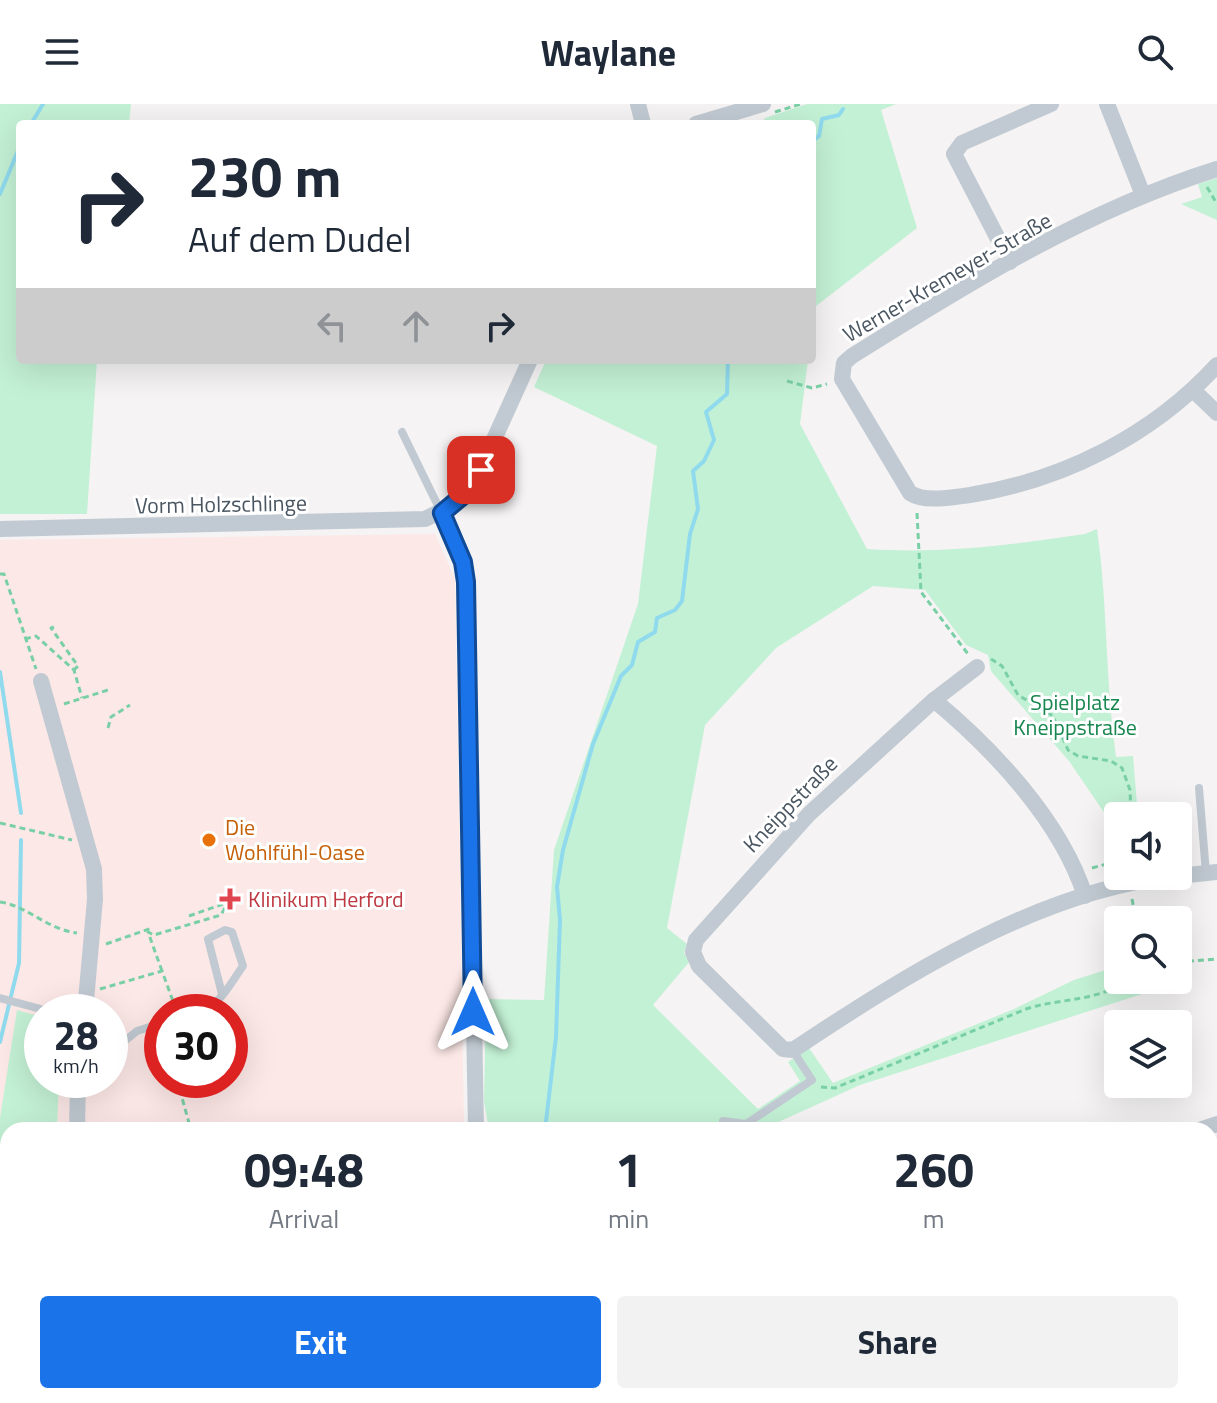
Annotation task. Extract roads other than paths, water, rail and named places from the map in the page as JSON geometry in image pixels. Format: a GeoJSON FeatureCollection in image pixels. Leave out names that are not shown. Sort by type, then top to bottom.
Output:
{"type":"FeatureCollection","features":[{"type":"Feature","properties":{"kind":"street"},"geometry":{"type":"LineString","coordinates":[[709,120],[763,104]]}},
{"type":"Feature","properties":{"kind":"street"},"geometry":{"type":"LineString","coordinates":[[1010,262],[954,154],[962,143],[1051,104]]}},
{"type":"Feature","properties":{"kind":"street"},"geometry":{"type":"LineString","coordinates":[[1107,104],[1143,195]]}},
{"type":"Feature","properties":{"kind":"street","name":"Werner-Kremeyer-Straße"},"geometry":{"type":"LineString","coordinates":[[1193,390],[1126,439],[1067,468],[989,492],[916,497],[910,493],[842,379],[844,363],[852,356],[1010,262],[1143,195],[1217,169]]}},
{"type":"Feature","properties":{"kind":"street"},"geometry":{"type":"LineString","coordinates":[[476,1122],[466,582],[463,562],[442,513],[472,488],[528,364]]}},
{"type":"Feature","properties":{"kind":"street"},"geometry":{"type":"LineString","coordinates":[[1217,365],[1193,390],[1217,413]]}},
{"type":"Feature","properties":{"kind":"street","name":"Vorm Holzschlinge"},"geometry":{"type":"LineString","coordinates":[[0,529],[379,523],[425,519],[442,513]]}},
{"type":"Feature","properties":{"kind":"street","name":"Kneippstraße"},"geometry":{"type":"LineString","coordinates":[[793,1050],[783,1049],[699,966],[693,952],[696,940],[809,814],[934,700],[977,667]]}},
{"type":"Feature","properties":{"kind":"street"},"geometry":{"type":"LineString","coordinates":[[41,681],[88,842],[95,899],[87,994]]}},
{"type":"Feature","properties":{"kind":"street"},"geometry":{"type":"LineString","coordinates":[[934,700],[1015,782],[1077,873],[1085,896]]}},
{"type":"Feature","properties":{"kind":"street"},"geometry":{"type":"LineString","coordinates":[[793,1050],[916,971],[978,941],[1105,890]]}},
{"type":"Feature","properties":{"kind":"street"},"geometry":{"type":"LineString","coordinates":[[77,1122],[78,1098]]}},
{"type":"Feature","properties":{"kind":"lane"},"geometry":{"type":"LineString","coordinates":[[402,432],[442,513]]}},
{"type":"Feature","properties":{"kind":"lane"},"geometry":{"type":"LineString","coordinates":[[1199,788],[1211,872]]}},
{"type":"Feature","properties":{"kind":"lane"},"geometry":{"type":"LineString","coordinates":[[225,930],[232,932],[243,966],[222,994],[208,939],[225,930]]}},
{"type":"Feature","properties":{"kind":"lane"},"geometry":{"type":"LineString","coordinates":[[0,998],[24,1004]]}},
{"type":"Feature","properties":{"kind":"lane"},"geometry":{"type":"LineString","coordinates":[[749,1122],[812,1080],[793,1050]]}},
{"type":"Feature","properties":{"kind":"lane"},"geometry":{"type":"LineString","coordinates":[[723,1121],[731,1122]]}},
{"type":"Feature","properties":{"kind":"waterway"},"geometry":{"type":"LineString","coordinates":[[33,120],[43,104]]}},
{"type":"Feature","properties":{"kind":"waterway"},"geometry":{"type":"LineString","coordinates":[[816,138],[822,119],[839,115],[843,109]]}},
{"type":"Feature","properties":{"kind":"waterway"},"geometry":{"type":"LineString","coordinates":[[0,194],[16,156]]}},
{"type":"Feature","properties":{"kind":"waterway"},"geometry":{"type":"LineString","coordinates":[[546,1122],[556,1037],[560,920],[557,887],[563,850],[593,744],[621,676],[632,665],[638,642],[655,632],[657,618],[675,610],[682,601],[690,534],[698,509],[693,471],[704,461],[714,440],[706,412],[727,394],[728,364]]}},
{"type":"Feature","properties":{"kind":"waterway"},"geometry":{"type":"LineString","coordinates":[[0,672],[21,813]]}},
{"type":"Feature","properties":{"kind":"waterway"},"geometry":{"type":"LineString","coordinates":[[0,1042],[19,963],[21,840]]}},
{"type":"Feature","properties":{"kind":"place","name":"Die Wohlfühl-Oase"},"geometry":{"type":"Point","coordinates":[209,840]}},
{"type":"Feature","properties":{"kind":"place","name":"Klinikum Herford"},"geometry":{"type":"Point","coordinates":[230,899]}},
{"type":"Feature","properties":{"kind":"park label","name":"Spielplatz Kneippstraße"},"geometry":{"type":"Point","coordinates":[1075,714]}}]}
